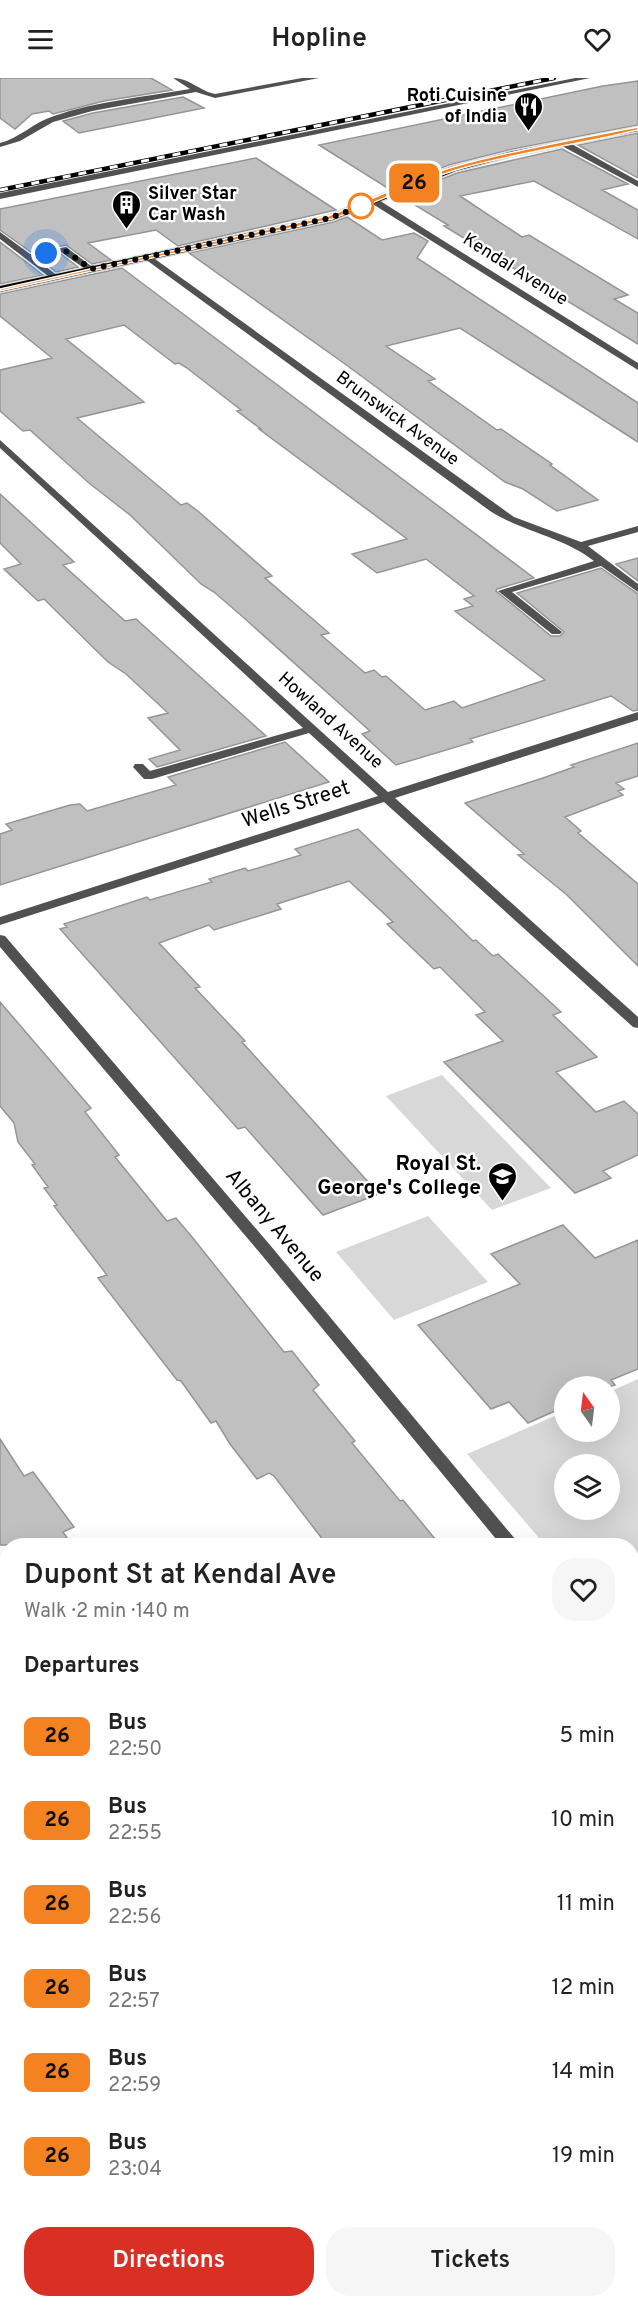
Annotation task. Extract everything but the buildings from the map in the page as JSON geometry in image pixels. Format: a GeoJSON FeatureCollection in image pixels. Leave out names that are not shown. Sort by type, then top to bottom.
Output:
{"type":"FeatureCollection","features":[{"type":"Feature","properties":{"kind":"main road"},"geometry":{"type":"LineString","coordinates":[[0,289],[330,218],[418,181],[471,164],[638,129]]}},
{"type":"Feature","properties":{"kind":"street"},"geometry":{"type":"LineString","coordinates":[[177,78],[196,90],[215,96],[315,78]]}},
{"type":"Feature","properties":{"kind":"street"},"geometry":{"type":"LineString","coordinates":[[0,196],[586,78]]}},
{"type":"Feature","properties":{"kind":"street"},"geometry":{"type":"LineString","coordinates":[[0,145],[23,139],[47,121],[68,114],[196,90]]}},
{"type":"Feature","properties":{"kind":"street"},"geometry":{"type":"LineString","coordinates":[[565,144],[638,184]]}},
{"type":"Feature","properties":{"kind":"street","name":"Kendal Avenue"},"geometry":{"type":"LineString","coordinates":[[374,201],[638,367]]}},
{"type":"Feature","properties":{"kind":"street"},"geometry":{"type":"LineString","coordinates":[[0,235],[55,277]]}},
{"type":"Feature","properties":{"kind":"street"},"geometry":{"type":"LineString","coordinates":[[28,257],[63,249],[91,269]]}},
{"type":"Feature","properties":{"kind":"street","name":"Brunswick Avenue"},"geometry":{"type":"LineString","coordinates":[[148,257],[494,509],[510,519],[580,544],[638,589]]}},
{"type":"Feature","properties":{"kind":"street","name":"Howland Avenue"},"geometry":{"type":"LineString","coordinates":[[0,443],[311,729],[638,1024]]}},
{"type":"Feature","properties":{"kind":"street"},"geometry":{"type":"LineString","coordinates":[[580,544],[638,529]]}},
{"type":"Feature","properties":{"kind":"street"},"geometry":{"type":"LineString","coordinates":[[556,632],[504,591],[602,562]]}},
{"type":"Feature","properties":{"kind":"street","name":"Wells Street"},"geometry":{"type":"LineString","coordinates":[[0,921],[638,716]]}},
{"type":"Feature","properties":{"kind":"street"},"geometry":{"type":"LineString","coordinates":[[140,767],[148,776],[311,729]]}},
{"type":"Feature","properties":{"kind":"street","name":"Albany Avenue"},"geometry":{"type":"LineString","coordinates":[[0,939],[265,1249],[505,1538]]}},
{"type":"Feature","properties":{"kind":"shaded area"},"geometry":{"type":"Polygon","coordinates":[[[442,1075],[551,1188],[492,1210],[386,1096],[442,1075]]]}},
{"type":"Feature","properties":{"kind":"shaded area"},"geometry":{"type":"Polygon","coordinates":[[[428,1216],[488,1282],[394,1320],[336,1252],[428,1216]]]}},
{"type":"Feature","properties":{"kind":"shaded area"},"geometry":{"type":"Polygon","coordinates":[[[638,1379],[638,1538],[539,1538],[467,1454],[554,1416],[554,1442],[620,1442],[620,1387],[638,1379]]]}},
{"type":"Feature","properties":{"kind":"railway"},"geometry":{"type":"LineString","coordinates":[[0,190],[554,78]]}},
{"type":"Feature","properties":{"kind":"bus line","name":"26"},"geometry":{"type":"LineString","coordinates":[[0,289],[330,218],[418,181],[471,164],[638,129]]}},
{"type":"Feature","properties":{"kind":"place","name":"Roti Cuisine of India"},"geometry":{"type":"Point","coordinates":[528,132]}},
{"type":"Feature","properties":{"kind":"place","name":"Silver Star Car Wash"},"geometry":{"type":"Point","coordinates":[127,230]}},
{"type":"Feature","properties":{"kind":"place","name":"Royal St. George's College"},"geometry":{"type":"Point","coordinates":[502,1202]}},
{"type":"Feature","properties":{"kind":"route"},"geometry":{"type":"LineString","coordinates":[[46,253],[63,249],[91,269],[330,218],[361,206]]}}]}
